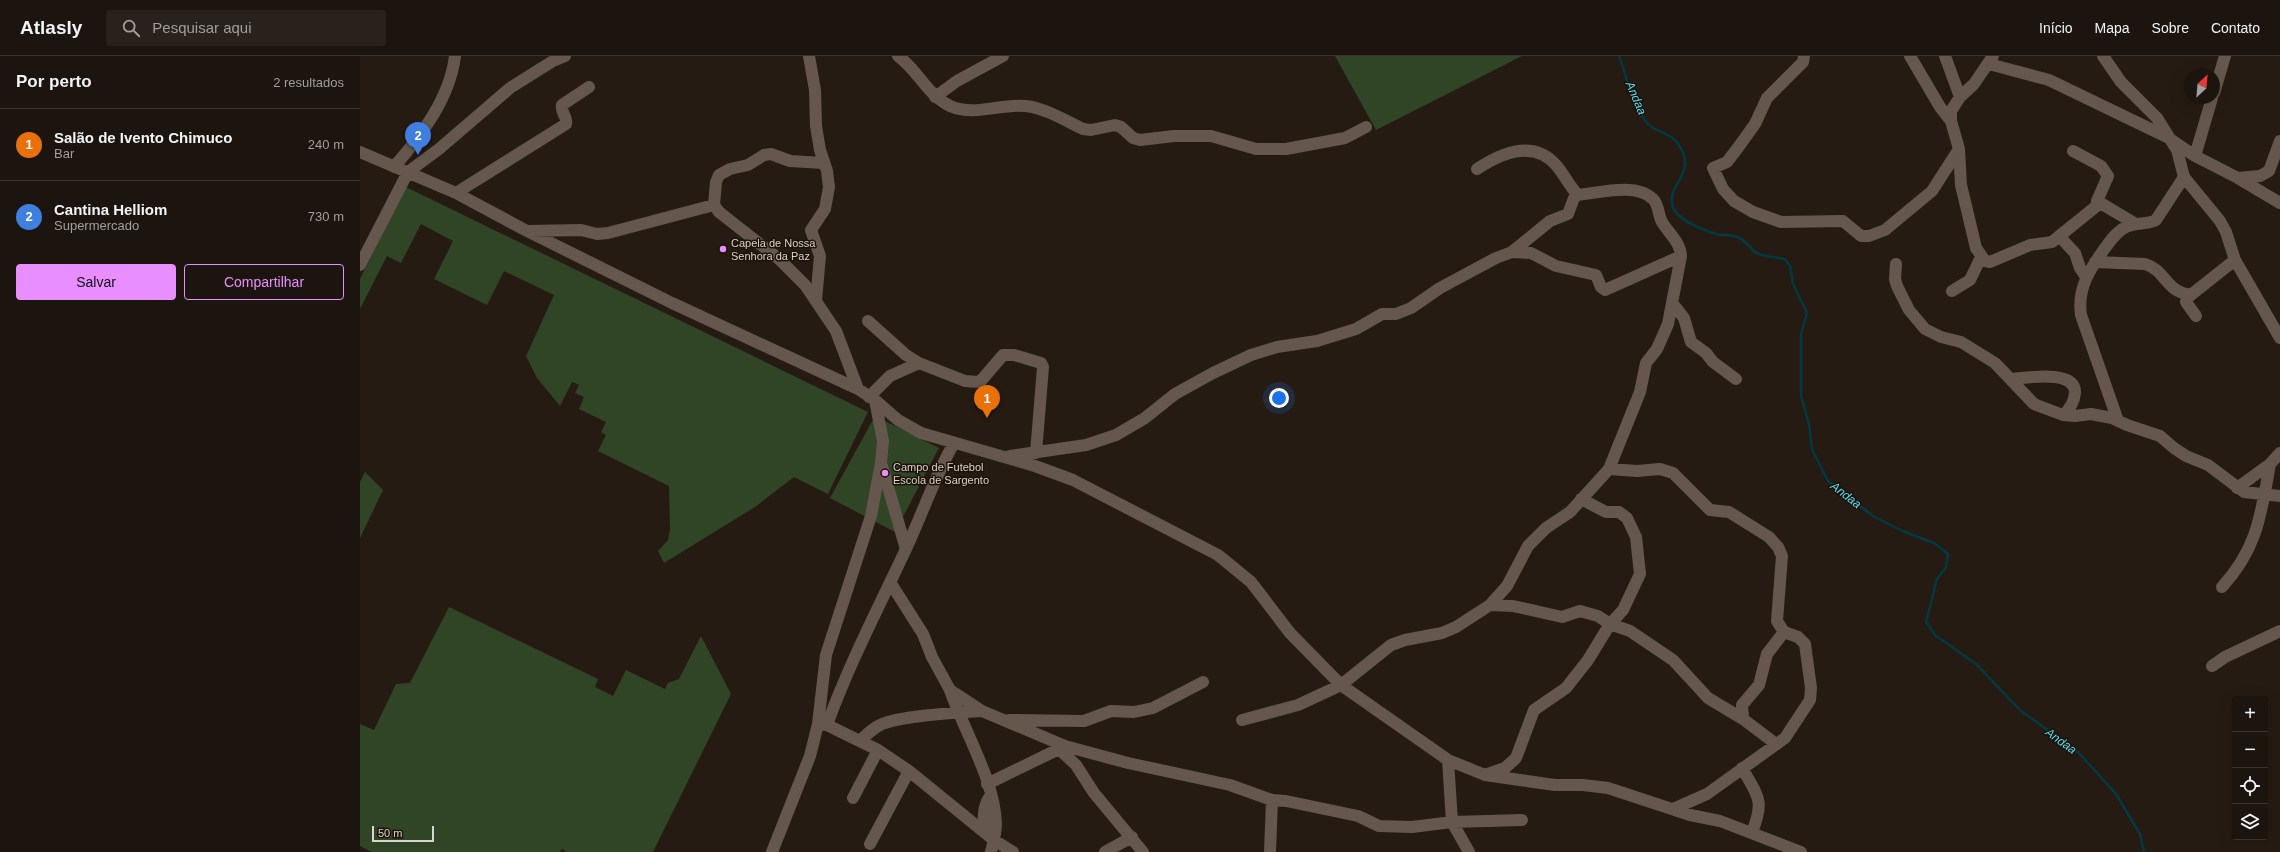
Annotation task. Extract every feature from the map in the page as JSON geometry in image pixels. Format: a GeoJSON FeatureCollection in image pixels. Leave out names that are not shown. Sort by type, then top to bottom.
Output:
{"type":"FeatureCollection","features":[{"type":"Feature","properties":{"kind":"street"},"geometry":{"type":"LineString","coordinates":[[394,167],[428,125],[453,72],[455,56]]}},
{"type":"Feature","properties":{"kind":"street"},"geometry":{"type":"LineString","coordinates":[[360,265],[408,172],[424,162],[510,88],[553,61],[565,56]]}},
{"type":"Feature","properties":{"kind":"street"},"geometry":{"type":"LineString","coordinates":[[809,56],[815,90],[816,126],[829,187],[827,204],[811,230],[820,256],[816,301]]}},
{"type":"Feature","properties":{"kind":"street"},"geometry":{"type":"LineString","coordinates":[[935,97],[957,81],[1003,56]]}},
{"type":"Feature","properties":{"kind":"street"},"geometry":{"type":"LineString","coordinates":[[1910,56],[1940,107],[1951,121]]}},
{"type":"Feature","properties":{"kind":"street"},"geometry":{"type":"LineString","coordinates":[[1945,56],[1960,97]]}},
{"type":"Feature","properties":{"kind":"street"},"geometry":{"type":"LineString","coordinates":[[2103,56],[2121,82],[2144,107],[2157,118],[2167,137],[2177,150],[2184,177],[2220,221],[2226,232],[2235,260],[2280,338]]}},
{"type":"Feature","properties":{"kind":"street"},"geometry":{"type":"LineString","coordinates":[[2220,73],[2225,56]]}},
{"type":"Feature","properties":{"kind":"street"},"geometry":{"type":"LineString","coordinates":[[904,58],[935,97],[951,106],[968,110],[1027,106],[1091,130],[1115,125],[1121,127],[1133,138],[1140,140],[1174,136],[1211,136],[1256,149],[1286,149],[1314,145],[1344,138],[1366,127]]}},
{"type":"Feature","properties":{"kind":"street"},"geometry":{"type":"LineString","coordinates":[[1806,58],[1767,98],[1756,124],[1727,162],[1713,168],[1723,189],[1734,201],[1754,212],[1781,222],[1837,220],[1846,223],[1854,233],[1861,236],[1869,236],[1885,230],[1932,191],[1959,149]]}},
{"type":"Feature","properties":{"kind":"street"},"geometry":{"type":"LineString","coordinates":[[2099,204],[2052,242],[2030,245],[1990,262],[1981,257],[1976,248],[1961,185],[1959,149],[1951,121],[1951,111],[1960,97],[1974,84],[1991,60],[2049,80],[2167,137],[2195,156],[2238,178],[2258,192],[2280,203]]}},
{"type":"Feature","properties":{"kind":"street"},"geometry":{"type":"LineString","coordinates":[[456,193],[566,124],[567,120],[562,109],[562,104],[588,87]]}},
{"type":"Feature","properties":{"kind":"street"},"geometry":{"type":"LineString","coordinates":[[2195,156],[2210,104]]}},
{"type":"Feature","properties":{"kind":"street"},"geometry":{"type":"LineString","coordinates":[[2136,123],[2144,107]]}},
{"type":"Feature","properties":{"kind":"street"},"geometry":{"type":"LineString","coordinates":[[2238,178],[2260,176],[2272,167],[2280,141]]}},
{"type":"Feature","properties":{"kind":"street"},"geometry":{"type":"LineString","coordinates":[[1477,169],[1492,159],[1510,152],[1519,150],[1538,153],[1554,164],[1578,195]]}},
{"type":"Feature","properties":{"kind":"street"},"geometry":{"type":"LineString","coordinates":[[2073,151],[2106,171],[2108,176],[2107,180],[2097,198],[2099,204],[2134,224]]}},
{"type":"Feature","properties":{"kind":"street"},"geometry":{"type":"LineString","coordinates":[[823,163],[790,161],[771,154],[764,155],[748,165],[730,169],[719,175],[716,182],[714,205],[719,212],[779,259],[805,286],[836,331],[858,389]]}},
{"type":"Feature","properties":{"kind":"street"},"geometry":{"type":"LineString","coordinates":[[362,156],[408,172],[456,193],[527,231],[672,303],[858,389],[872,398],[898,420],[920,433],[954,444],[1005,456],[1073,480],[1218,555],[1251,582],[1290,633],[1340,685],[1448,760],[1485,775],[1554,785],[1582,785],[1608,788],[1673,809],[1720,821],[1801,852]]}},
{"type":"Feature","properties":{"kind":"street"},"geometry":{"type":"LineString","coordinates":[[2258,192],[2260,176]]}},
{"type":"Feature","properties":{"kind":"street"},"geometry":{"type":"LineString","coordinates":[[2118,421],[2081,315],[2079,302],[2086,277],[2114,235],[2134,224],[2156,220],[2184,177]]}},
{"type":"Feature","properties":{"kind":"street"},"geometry":{"type":"LineString","coordinates":[[1005,456],[1086,445],[1116,435],[1145,418],[1175,394],[1251,355],[1277,347],[1317,341],[1356,329],[1382,314],[1396,314],[1411,308],[1447,284],[1496,258],[1512,252],[1550,221],[1568,214],[1574,198],[1578,195],[1624,189],[1644,193],[1656,203],[1661,220],[1679,246],[1681,256],[1673,304],[1663,337],[1646,363],[1640,392],[1609,469],[1570,512],[1546,528],[1528,546],[1508,586],[1490,604],[1456,627],[1442,633],[1391,644],[1340,685],[1298,705],[1242,720]]}},
{"type":"Feature","properties":{"kind":"street"},"geometry":{"type":"LineString","coordinates":[[527,231],[581,230],[597,234],[608,233],[714,205]]}},
{"type":"Feature","properties":{"kind":"street"},"geometry":{"type":"LineString","coordinates":[[2059,236],[2075,253],[2077,263],[2086,277]]}},
{"type":"Feature","properties":{"kind":"street"},"geometry":{"type":"LineString","coordinates":[[1512,252],[1531,253],[1556,266],[1596,275],[1601,287],[1605,290],[1681,256]]}},
{"type":"Feature","properties":{"kind":"street"},"geometry":{"type":"LineString","coordinates":[[1952,291],[1970,280],[1981,257]]}},
{"type":"Feature","properties":{"kind":"street"},"geometry":{"type":"LineString","coordinates":[[2196,316],[2186,302],[2190,295],[2235,260]]}},
{"type":"Feature","properties":{"kind":"street"},"geometry":{"type":"LineString","coordinates":[[2095,262],[2144,264],[2152,266],[2172,289],[2181,294],[2190,295]]}},
{"type":"Feature","properties":{"kind":"street"},"geometry":{"type":"LineString","coordinates":[[1896,264],[1895,279],[1897,286],[1909,310],[1925,329],[1932,334],[1956,340],[1973,348],[1995,363],[2034,404],[2063,415],[2104,415],[2160,436],[2186,456],[2208,465],[2237,488],[2251,494],[2280,496]]}},
{"type":"Feature","properties":{"kind":"street"},"geometry":{"type":"LineString","coordinates":[[1673,304],[1684,318],[1691,342],[1706,354],[1713,362],[1736,379]]}},
{"type":"Feature","properties":{"kind":"street"},"geometry":{"type":"LineString","coordinates":[[868,321],[906,356],[919,363],[965,381],[980,382],[986,378],[1002,355],[1014,356],[1042,364],[1036,453]]}},
{"type":"Feature","properties":{"kind":"street"},"geometry":{"type":"LineString","coordinates":[[872,398],[890,376],[919,363]]}},
{"type":"Feature","properties":{"kind":"street"},"geometry":{"type":"LineString","coordinates":[[2011,379],[2056,377],[2070,382],[2074,386],[2075,392],[2073,402],[2063,415]]}},
{"type":"Feature","properties":{"kind":"street"},"geometry":{"type":"LineString","coordinates":[[822,725],[826,655],[871,516],[881,463],[883,441],[872,398]]}},
{"type":"Feature","properties":{"kind":"street"},"geometry":{"type":"LineString","coordinates":[[772,852],[822,725],[906,549],[938,470],[954,444]]}},
{"type":"Feature","properties":{"kind":"street"},"geometry":{"type":"LineString","coordinates":[[2237,488],[2270,464],[2280,453]]}},
{"type":"Feature","properties":{"kind":"street"},"geometry":{"type":"LineString","coordinates":[[881,463],[906,549]]}},
{"type":"Feature","properties":{"kind":"street"},"geometry":{"type":"LineString","coordinates":[[2222,587],[2243,562],[2261,518],[2270,464]]}},
{"type":"Feature","properties":{"kind":"street"},"geometry":{"type":"LineString","coordinates":[[1609,469],[1637,471],[1660,469],[1673,473],[1710,510],[1728,512],[1769,537],[1782,556],[1777,621],[1784,632],[1798,637],[1805,644],[1811,688],[1810,700],[1805,710],[1785,738],[1706,794],[1673,809]]}},
{"type":"Feature","properties":{"kind":"street"},"geometry":{"type":"LineString","coordinates":[[1485,775],[1505,768],[1516,758],[1534,710],[1566,688],[1588,660],[1610,624],[1623,610],[1640,574],[1636,537],[1625,515],[1619,512],[1606,512],[1581,499]]}},
{"type":"Feature","properties":{"kind":"street"},"geometry":{"type":"LineString","coordinates":[[890,582],[922,634],[932,657],[950,690],[987,784],[996,826],[990,842]]}},
{"type":"Feature","properties":{"kind":"street"},"geometry":{"type":"LineString","coordinates":[[1490,604],[1514,606],[1562,617],[1580,611],[1598,616],[1610,624],[1630,631],[1672,660],[1708,698],[1743,719],[1776,744]]}},
{"type":"Feature","properties":{"kind":"street"},"geometry":{"type":"LineString","coordinates":[[2212,666],[2225,657],[2280,631]]}},
{"type":"Feature","properties":{"kind":"street"},"geometry":{"type":"LineString","coordinates":[[1743,719],[1742,705],[1759,685],[1767,654],[1784,632]]}},
{"type":"Feature","properties":{"kind":"street"},"geometry":{"type":"LineString","coordinates":[[998,719],[1084,721],[1111,711],[1134,712],[1153,708],[1203,682]]}},
{"type":"Feature","properties":{"kind":"street"},"geometry":{"type":"LineString","coordinates":[[950,690],[982,711],[1062,747],[1230,785],[1272,800],[1286,801],[1358,816],[1379,826],[1412,827],[1452,822],[1522,820]]}},
{"type":"Feature","properties":{"kind":"street"},"geometry":{"type":"LineString","coordinates":[[860,741],[871,730],[882,724],[899,720],[982,711]]}},
{"type":"Feature","properties":{"kind":"street"},"geometry":{"type":"LineString","coordinates":[[822,725],[878,750],[909,771],[990,842],[1013,852]]}},
{"type":"Feature","properties":{"kind":"street"},"geometry":{"type":"LineString","coordinates":[[987,784],[1062,747]]}},
{"type":"Feature","properties":{"kind":"street"},"geometry":{"type":"LineString","coordinates":[[1062,747],[1076,765],[1094,793],[1143,852]]}},
{"type":"Feature","properties":{"kind":"street"},"geometry":{"type":"LineString","coordinates":[[853,798],[878,750]]}},
{"type":"Feature","properties":{"kind":"street"},"geometry":{"type":"LineString","coordinates":[[1448,760],[1452,822],[1469,852]]}},
{"type":"Feature","properties":{"kind":"street"},"geometry":{"type":"LineString","coordinates":[[1742,768],[1760,801],[1759,816],[1752,832]]}},
{"type":"Feature","properties":{"kind":"street"},"geometry":{"type":"LineString","coordinates":[[870,844],[909,771]]}},
{"type":"Feature","properties":{"kind":"street"},"geometry":{"type":"LineString","coordinates":[[1270,852],[1272,800]]}},
{"type":"Feature","properties":{"kind":"street"},"geometry":{"type":"LineString","coordinates":[[1105,852],[1132,838]]}},
{"type":"Feature","properties":{"kind":"green space"},"geometry":{"type":"Polygon","coordinates":[[[1335,56],[1522,56],[1376,130],[1335,56]]]}},
{"type":"Feature","properties":{"kind":"green space"},"geometry":{"type":"Polygon","coordinates":[[[406,187],[868,412],[828,494],[794,477],[755,507],[664,563],[658,551],[668,540],[670,529],[669,486],[598,451],[606,435],[601,432],[606,422],[579,409],[584,397],[575,393],[579,385],[572,382],[560,406],[537,378],[526,356],[554,295],[504,271],[487,305],[434,279],[453,241],[421,224],[401,263],[387,256],[360,309],[360,279],[406,187]]]}},
{"type":"Feature","properties":{"kind":"green space","name":"Campo de Futebol Escola de Sargento"},"geometry":{"type":"Polygon","coordinates":[[[875,416],[939,448],[895,532],[830,498],[875,416]]]}},
{"type":"Feature","properties":{"kind":"green space"},"geometry":{"type":"Polygon","coordinates":[[[365,472],[383,490],[360,538],[360,482],[365,472]]]}},
{"type":"Feature","properties":{"kind":"green space"},"geometry":{"type":"Polygon","coordinates":[[[449,607],[598,679],[595,687],[613,696],[626,670],[665,689],[668,683],[679,679],[701,636],[731,694],[653,852],[567,852],[562,849],[560,852],[372,852],[360,846],[360,724],[374,730],[396,684],[410,683],[449,607]]]}},
{"type":"Feature","properties":{"kind":"waterway","name":"Andaa"},"geometry":{"type":"LineString","coordinates":[[1619,56],[1634,100],[1642,117],[1655,129],[1668,135],[1676,141],[1684,155],[1684,170],[1672,196],[1672,204],[1678,214],[1683,219],[1704,230],[1718,235],[1737,237],[1743,240],[1758,254],[1785,259],[1790,266],[1793,284],[1807,313],[1801,334],[1801,396],[1809,424],[1812,449],[1828,481],[1873,516],[1902,531],[1934,543],[1948,554],[1946,567],[1937,579],[1926,622],[1935,635],[1976,664],[2020,710],[2079,753],[2116,794],[2140,834],[2144,852]]}},
{"type":"Feature","properties":{"kind":"place","name":"Cantina Helliom"},"geometry":{"type":"Point","coordinates":[418,155]}},
{"type":"Feature","properties":{"kind":"place","name":"Capela de Nossa Senhora da Paz"},"geometry":{"type":"Point","coordinates":[723,249]}},
{"type":"Feature","properties":{"kind":"place","name":"Salão de Ivento Chimuco"},"geometry":{"type":"Point","coordinates":[987,418]}},
{"type":"Feature","properties":{"kind":"place","name":"Campo de Futebol Escola de Sargento"},"geometry":{"type":"Point","coordinates":[885,473]}}]}
